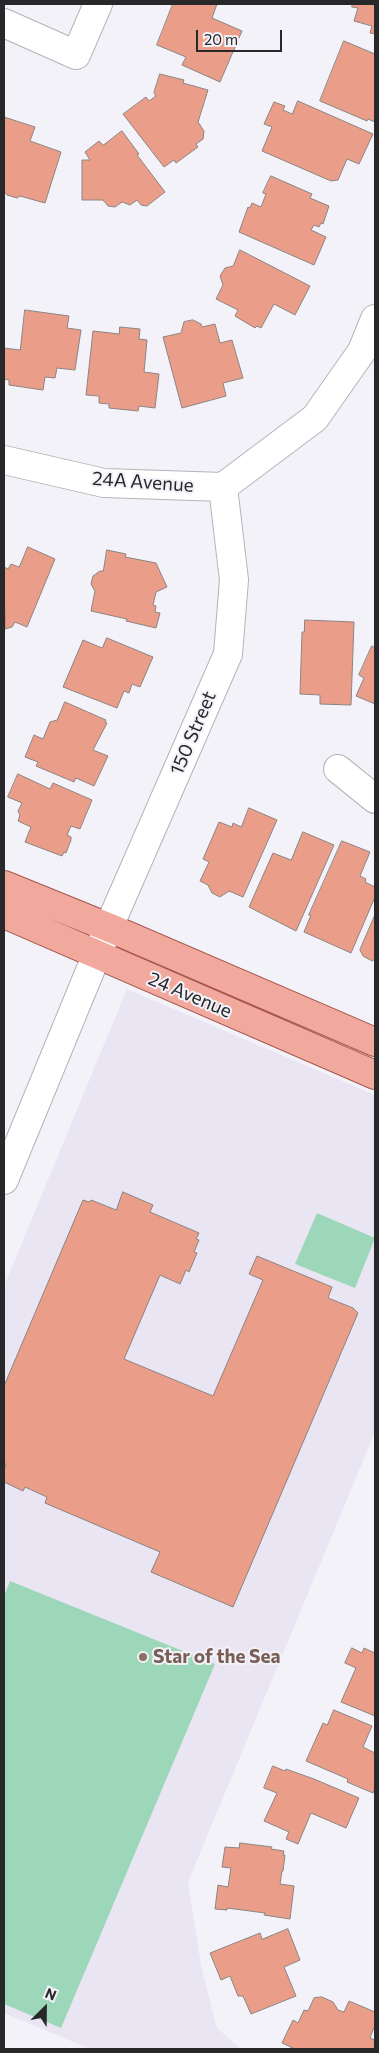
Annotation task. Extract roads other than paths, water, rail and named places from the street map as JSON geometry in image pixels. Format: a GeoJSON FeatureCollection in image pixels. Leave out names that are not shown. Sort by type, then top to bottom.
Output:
{"type":"FeatureCollection","features":[{"type":"Feature","properties":{"kind":"main road","name":"24 Avenue"},"geometry":{"type":"LineString","coordinates":[[4,885],[110,928],[375,1042]]}},
{"type":"Feature","properties":{"kind":"main road","name":"24 Avenue"},"geometry":{"type":"LineString","coordinates":[[4,914],[375,1075]]}},
{"type":"Feature","properties":{"kind":"street"},"geometry":{"type":"LineString","coordinates":[[4,23],[76,55],[98,4]]}},
{"type":"Feature","properties":{"kind":"street"},"geometry":{"type":"LineString","coordinates":[[223,487],[315,418],[362,351],[375,319]]}},
{"type":"Feature","properties":{"kind":"street","name":"24A Avenue"},"geometry":{"type":"LineString","coordinates":[[4,460],[104,483],[223,487]]}},
{"type":"Feature","properties":{"kind":"street","name":"150 Street"},"geometry":{"type":"LineString","coordinates":[[4,1180],[97,954],[110,928],[228,654],[234,580],[223,487]]}},
{"type":"Feature","properties":{"kind":"street"},"geometry":{"type":"LineString","coordinates":[[338,769],[375,799]]}},
{"type":"Feature","properties":{"kind":"place","name":"Star of the Sea"},"geometry":{"type":"Point","coordinates":[143,1657]}}]}
